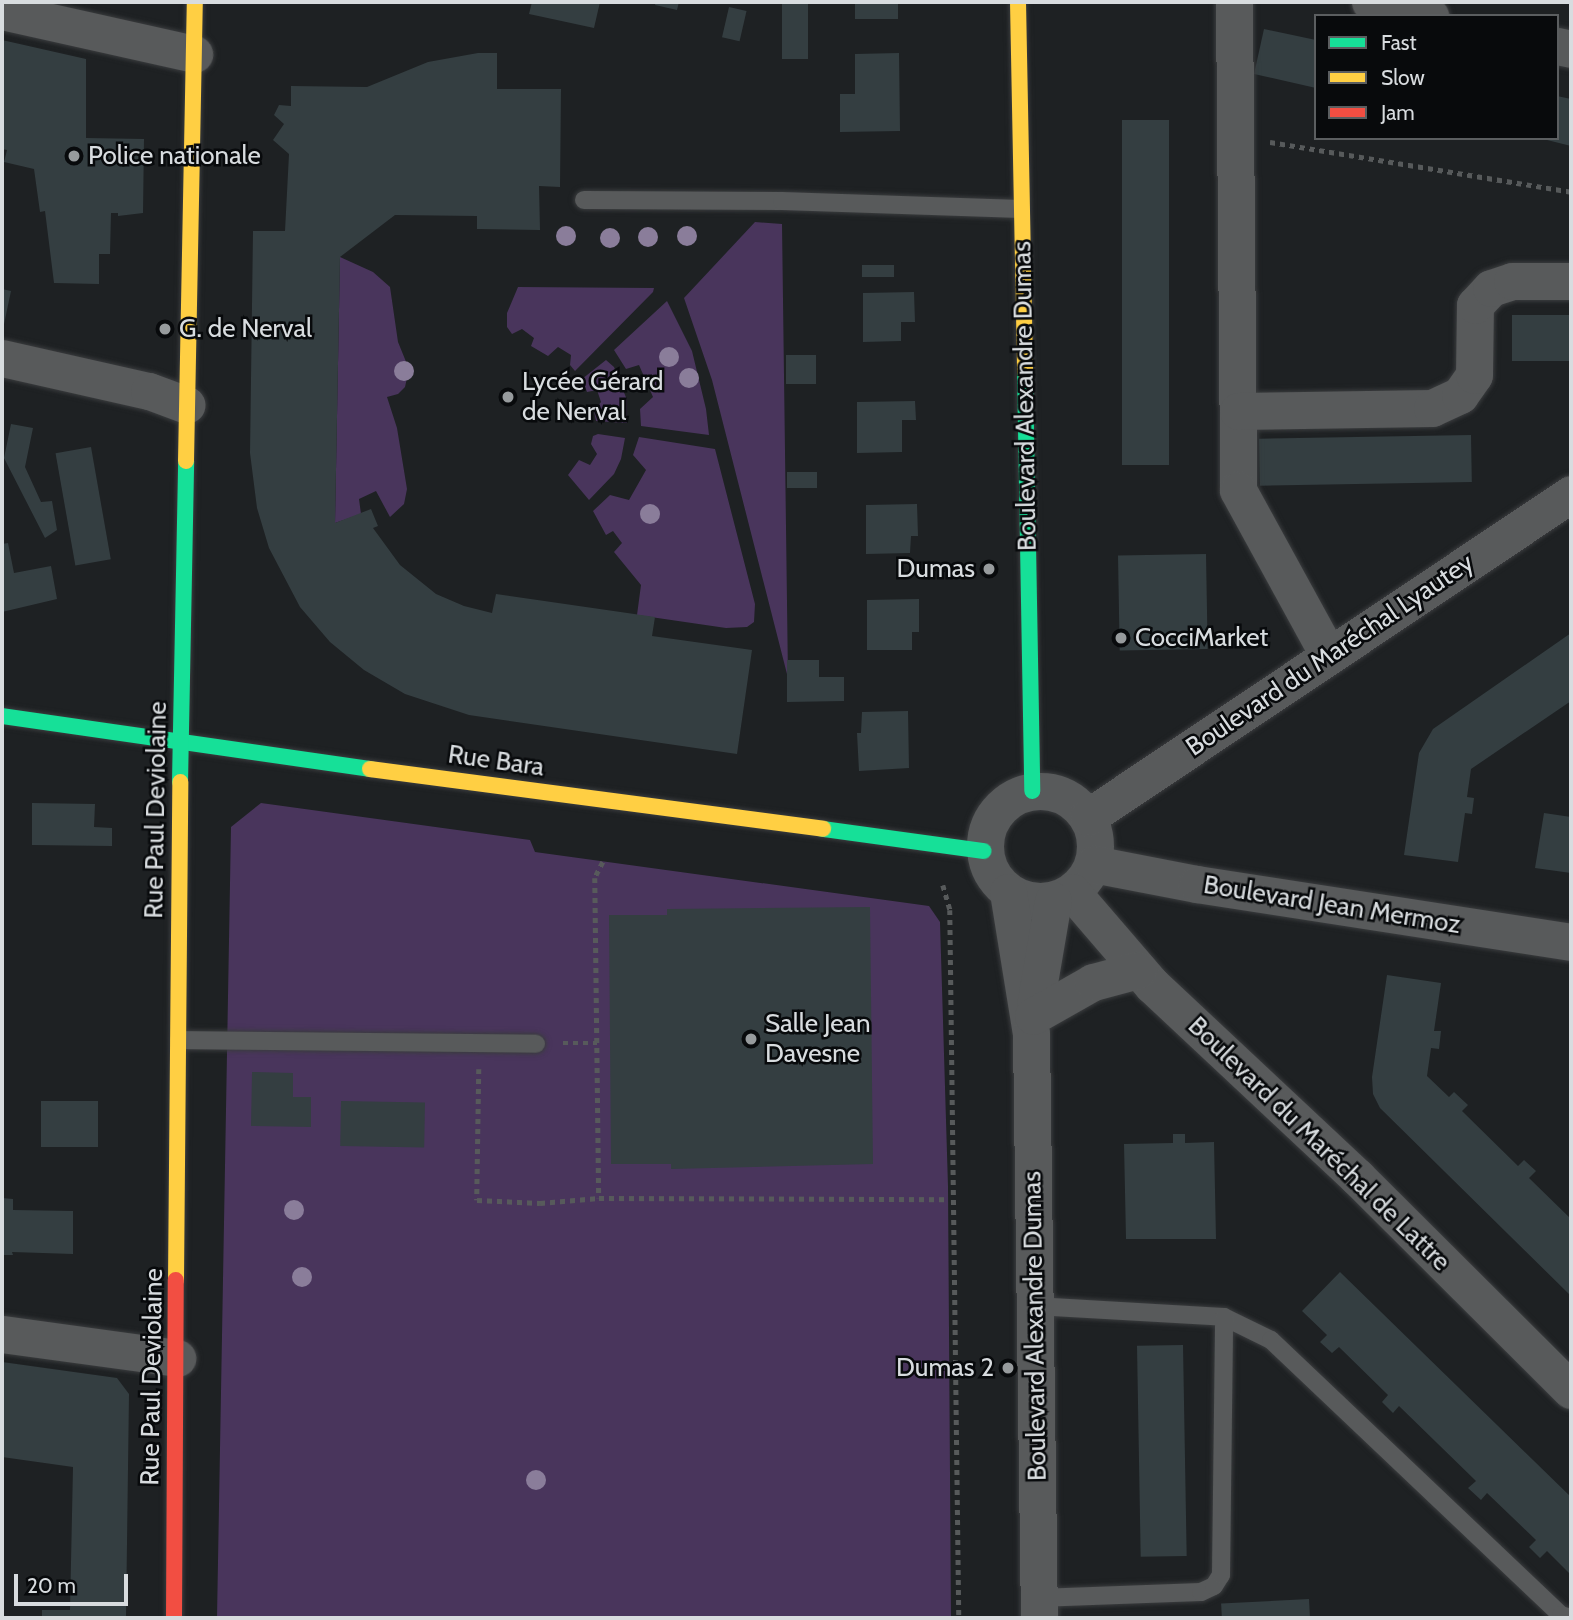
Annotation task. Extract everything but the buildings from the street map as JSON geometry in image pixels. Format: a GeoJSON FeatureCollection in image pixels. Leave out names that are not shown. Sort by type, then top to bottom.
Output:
{"type":"FeatureCollection","features":[{"type":"Feature","properties":{"kind":"street","name":"Rue Paul Deviolaine"},"geometry":{"type":"LineString","coordinates":[[174,1618],[180,743],[195,2]]}},
{"type":"Feature","properties":{"kind":"street","name":"Boulevard Alexandre Dumas"},"geometry":{"type":"LineString","coordinates":[[1018,2],[1032,791]]}},
{"type":"Feature","properties":{"kind":"street"},"geometry":{"type":"LineString","coordinates":[[1234,2],[1238,490],[1329,656]]}},
{"type":"Feature","properties":{"kind":"street"},"geometry":{"type":"LineString","coordinates":[[1370,2],[1421,14]]}},
{"type":"Feature","properties":{"kind":"street"},"geometry":{"type":"LineString","coordinates":[[2,11],[194,54]]}},
{"type":"Feature","properties":{"kind":"street"},"geometry":{"type":"LineString","coordinates":[[1238,411],[1432,408],[1460,395],[1474,375],[1475,305],[1491,288],[1512,281],[1571,281]]}},
{"type":"Feature","properties":{"kind":"street"},"geometry":{"type":"LineString","coordinates":[[2,358],[149,391],[187,405]]}},
{"type":"Feature","properties":{"kind":"street","name":"Boulevard du Maréchal Lyautey"},"geometry":{"type":"LineString","coordinates":[[1088,817],[1571,494]]}},
{"type":"Feature","properties":{"kind":"street","name":"Rue Bara"},"geometry":{"type":"LineString","coordinates":[[2,716],[180,743],[984,851]]}},
{"type":"Feature","properties":{"kind":"street"},"geometry":{"type":"LineString","coordinates":[[1032,791],[1054,792],[1073,801],[1088,817],[1096,840],[1073,886],[1022,900],[996,881],[984,851],[986,830],[996,811],[1012,798],[1032,791]]}},
{"type":"Feature","properties":{"kind":"street","name":"Boulevard Jean Mermoz"},"geometry":{"type":"LineString","coordinates":[[1073,886],[1197,884],[1571,942]]}},
{"type":"Feature","properties":{"kind":"street","name":"Boulevard Alexandre Dumas"},"geometry":{"type":"LineString","coordinates":[[1032,1025],[1073,886]]}},
{"type":"Feature","properties":{"kind":"street","name":"Boulevard du Maréchal de Lattre"},"geometry":{"type":"LineString","coordinates":[[1073,886],[1138,970],[1357,1177],[1571,1391]]}},
{"type":"Feature","properties":{"kind":"street","name":"Boulevard Alexandre Dumas"},"geometry":{"type":"LineString","coordinates":[[1008,892],[1032,1025],[1039,1608]]}},
{"type":"Feature","properties":{"kind":"street"},"geometry":{"type":"LineString","coordinates":[[1032,1025],[1093,982],[1138,970]]}},
{"type":"Feature","properties":{"kind":"street"},"geometry":{"type":"LineString","coordinates":[[2,1334],[177,1358]]}},
{"type":"Feature","properties":{"kind":"lane"},"geometry":{"type":"LineString","coordinates":[[584,200],[782,201],[1021,209]]}},
{"type":"Feature","properties":{"kind":"lane"},"geometry":{"type":"LineString","coordinates":[[179,1040],[545,1044]]}},
{"type":"Feature","properties":{"kind":"lane"},"geometry":{"type":"LineString","coordinates":[[1035,1306],[1224,1317],[1271,1340],[1560,1615],[1571,1618]]}},
{"type":"Feature","properties":{"kind":"lane"},"geometry":{"type":"LineString","coordinates":[[1039,1608],[1201,1591],[1214,1586],[1221,1575],[1224,1317]]}},
{"type":"Feature","properties":{"kind":"path"},"geometry":{"type":"LineString","coordinates":[[1235,136],[1571,192]]}},
{"type":"Feature","properties":{"kind":"path"},"geometry":{"type":"LineString","coordinates":[[940,846],[940,872],[950,910],[960,1618]]}},
{"type":"Feature","properties":{"kind":"path"},"geometry":{"type":"LineString","coordinates":[[599,1198],[595,878],[603,862]]}},
{"type":"Feature","properties":{"kind":"path"},"geometry":{"type":"LineString","coordinates":[[545,1044],[597,1043]]}},
{"type":"Feature","properties":{"kind":"path"},"geometry":{"type":"LineString","coordinates":[[480,1044],[477,1200],[540,1203],[599,1198],[948,1199]]}},
{"type":"Feature","properties":{"kind":"shaded area"},"geometry":{"type":"Polygon","coordinates":[[[755,222],[782,224],[788,678],[712,380],[684,298],[755,222]]]}},
{"type":"Feature","properties":{"kind":"shaded area"},"geometry":{"type":"Polygon","coordinates":[[[340,257],[373,272],[390,287],[398,342],[409,369],[405,387],[398,394],[387,397],[397,428],[407,489],[404,504],[390,517],[376,491],[359,499],[361,514],[335,523],[340,257]]]}},
{"type":"Feature","properties":{"kind":"shaded area"},"geometry":{"type":"Polygon","coordinates":[[[518,287],[654,288],[575,371],[570,365],[571,355],[558,347],[548,356],[531,346],[534,338],[522,329],[512,334],[507,327],[507,313],[518,287]]]}},
{"type":"Feature","properties":{"kind":"shaded area"},"geometry":{"type":"Polygon","coordinates":[[[667,301],[692,351],[706,409],[709,435],[641,426],[640,409],[653,397],[639,365],[626,369],[614,350],[667,301]]]}},
{"type":"Feature","properties":{"kind":"shaded area"},"geometry":{"type":"Polygon","coordinates":[[[606,360],[614,367],[627,400],[627,423],[596,421],[594,411],[601,402],[597,390],[587,392],[582,379],[606,360]]]}},
{"type":"Feature","properties":{"kind":"shaded area"},"geometry":{"type":"Polygon","coordinates":[[[598,434],[625,438],[621,459],[614,474],[589,500],[568,475],[579,460],[590,465],[597,454],[591,444],[593,436],[598,434]]]}},
{"type":"Feature","properties":{"kind":"shaded area"},"geometry":{"type":"Polygon","coordinates":[[[639,437],[715,449],[755,604],[754,622],[747,627],[726,628],[637,615],[641,585],[614,552],[622,543],[613,531],[606,535],[593,511],[610,495],[629,500],[646,470],[633,455],[639,437]]]}},
{"type":"Feature","properties":{"kind":"shaded area"},"geometry":{"type":"Polygon","coordinates":[[[261,803],[530,840],[535,852],[929,906],[940,922],[948,1186],[951,1618],[217,1618],[231,827],[261,803]]]}},
{"type":"Feature","properties":{"kind":"traffic: fast"},"geometry":{"type":"LineString","coordinates":[[1025,372],[1032,791]]}},
{"type":"Feature","properties":{"kind":"traffic: fast"},"geometry":{"type":"LineString","coordinates":[[180,782],[186,461]]}},
{"type":"Feature","properties":{"kind":"traffic: fast"},"geometry":{"type":"LineString","coordinates":[[2,716],[370,769]]}},
{"type":"Feature","properties":{"kind":"traffic: fast"},"geometry":{"type":"LineString","coordinates":[[823,829],[984,851]]}},
{"type":"Feature","properties":{"kind":"traffic: slow"},"geometry":{"type":"LineString","coordinates":[[186,461],[195,2]]}},
{"type":"Feature","properties":{"kind":"traffic: slow"},"geometry":{"type":"LineString","coordinates":[[1018,2],[1025,372]]}},
{"type":"Feature","properties":{"kind":"traffic: slow"},"geometry":{"type":"LineString","coordinates":[[370,769],[823,829]]}},
{"type":"Feature","properties":{"kind":"traffic: slow"},"geometry":{"type":"LineString","coordinates":[[176,1280],[180,782]]}},
{"type":"Feature","properties":{"kind":"traffic: jam"},"geometry":{"type":"LineString","coordinates":[[174,1618],[176,1280]]}},
{"type":"Feature","properties":{"kind":"place","name":"Police nationale"},"geometry":{"type":"Point","coordinates":[74,156]}},
{"type":"Feature","properties":{"kind":"place","name":"G. de Nerval"},"geometry":{"type":"Point","coordinates":[165,329]}},
{"type":"Feature","properties":{"kind":"place","name":"Lycée Gérard de Nerval"},"geometry":{"type":"Point","coordinates":[508,397]}},
{"type":"Feature","properties":{"kind":"place","name":"Dumas"},"geometry":{"type":"Point","coordinates":[989,569]}},
{"type":"Feature","properties":{"kind":"place","name":"CocciMarket"},"geometry":{"type":"Point","coordinates":[1121,638]}},
{"type":"Feature","properties":{"kind":"place","name":"Salle Jean Davesne"},"geometry":{"type":"Point","coordinates":[751,1039]}},
{"type":"Feature","properties":{"kind":"place","name":"Dumas 2"},"geometry":{"type":"Point","coordinates":[1008,1368]}}]}
